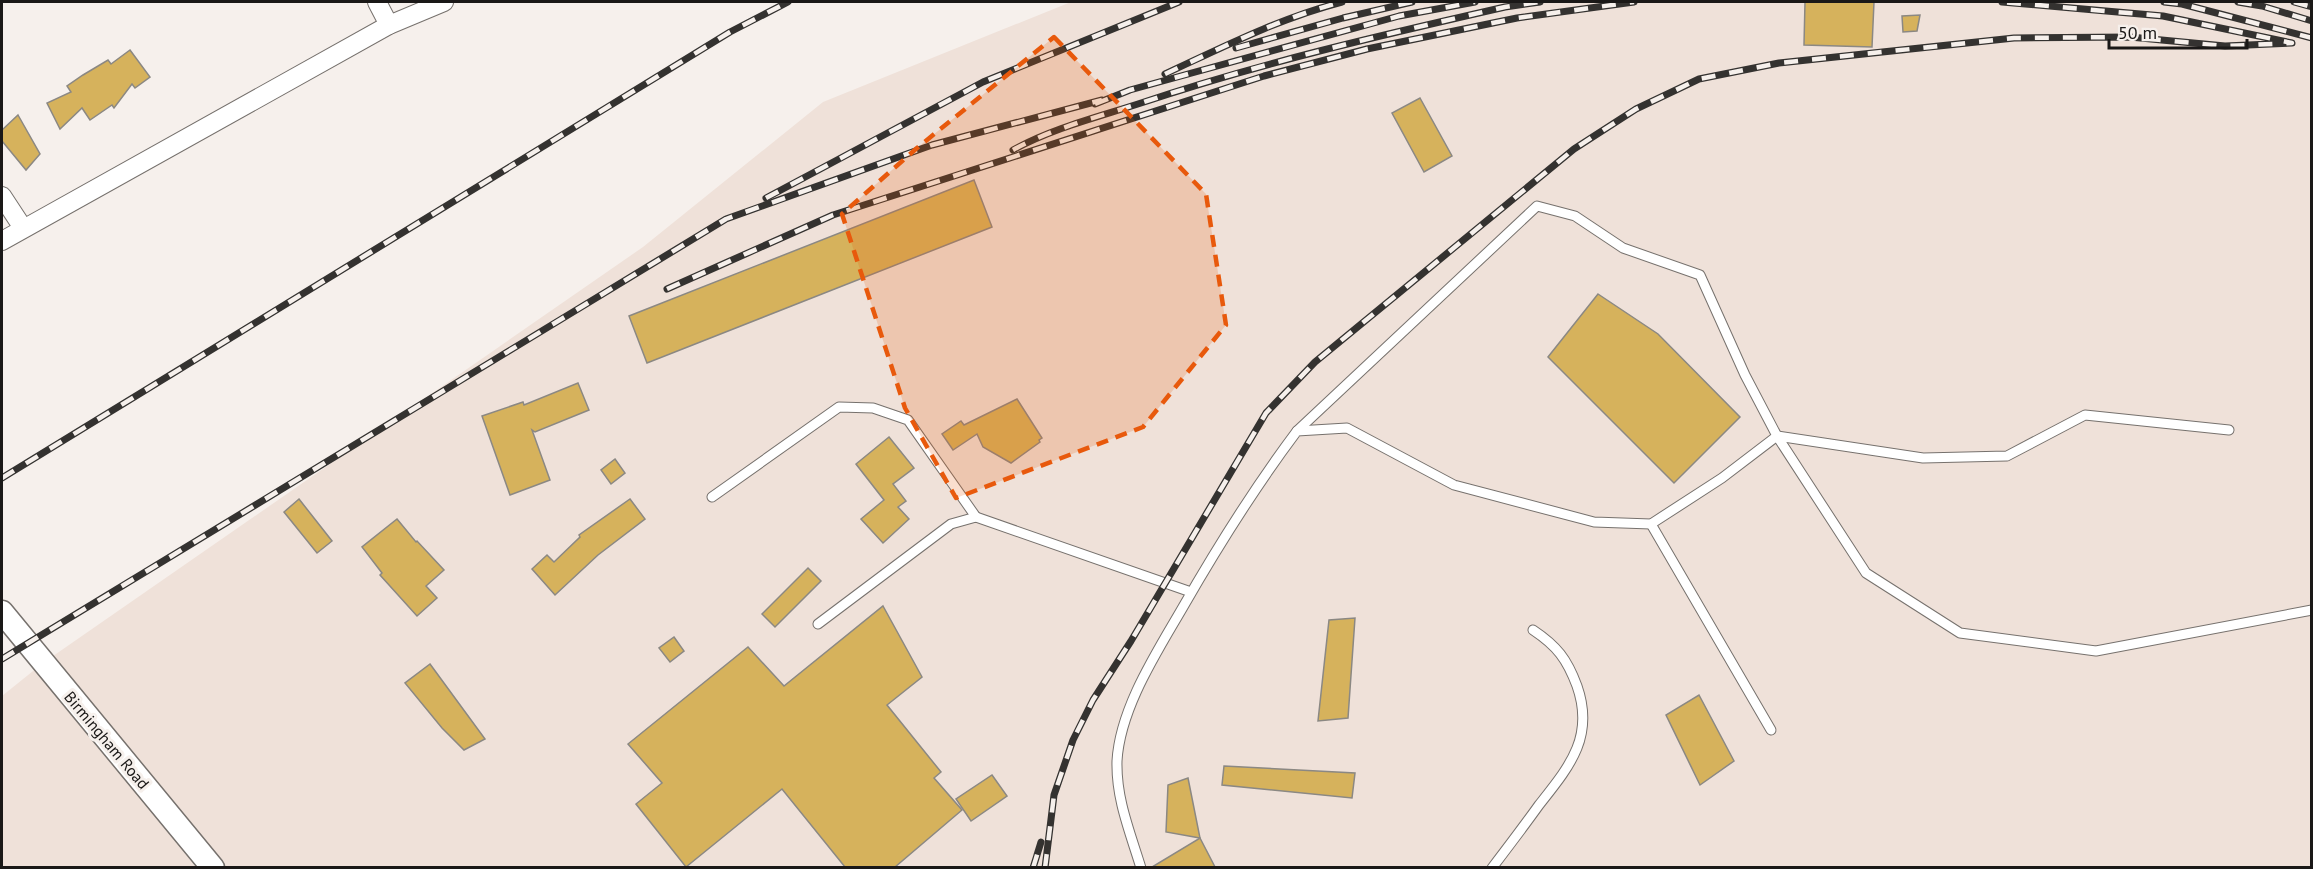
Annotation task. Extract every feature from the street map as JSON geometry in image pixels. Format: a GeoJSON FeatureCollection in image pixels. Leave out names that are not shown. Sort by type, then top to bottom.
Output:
{"type":"FeatureCollection","features":[{"type":"Feature","properties":{"kind":"street"},"geometry":{"type":"LineString","coordinates":[[376,2],[389,25]]}},
{"type":"Feature","properties":{"kind":"street"},"geometry":{"type":"LineString","coordinates":[[2,241],[389,25],[444,2]]}},
{"type":"Feature","properties":{"kind":"street"},"geometry":{"type":"LineString","coordinates":[[2,196],[23,228]]}},
{"type":"Feature","properties":{"kind":"street","name":"Birmingham Road"},"geometry":{"type":"LineString","coordinates":[[2,612],[213,867]]}},
{"type":"Feature","properties":{"kind":"lane"},"geometry":{"type":"LineString","coordinates":[[1141,867],[1119,800],[1117,782],[1121,734],[1154,657],[1222,539],[1297,431],[1537,206],[1575,216],[1623,248],[1700,275],[1745,375],[1777,436],[1866,573],[1960,633],[2096,651],[2312,610]]}},
{"type":"Feature","properties":{"kind":"lane"},"geometry":{"type":"LineString","coordinates":[[712,497],[839,407],[873,408],[908,420],[976,517]]}},
{"type":"Feature","properties":{"kind":"lane"},"geometry":{"type":"LineString","coordinates":[[1297,431],[1347,428],[1454,485],[1594,522],[1651,524],[1722,478],[1777,436],[1923,458],[2007,456],[2085,415],[2229,430]]}},
{"type":"Feature","properties":{"kind":"lane"},"geometry":{"type":"LineString","coordinates":[[818,624],[951,524],[976,517],[1191,592]]}},
{"type":"Feature","properties":{"kind":"lane"},"geometry":{"type":"LineString","coordinates":[[1651,524],[1772,730]]}},
{"type":"Feature","properties":{"kind":"lane"},"geometry":{"type":"LineString","coordinates":[[1492,867],[1563,774],[1576,754],[1583,729],[1584,705],[1571,671],[1553,644],[1533,630]]}},
{"type":"Feature","properties":{"kind":"highlighted area"},"geometry":{"type":"Polygon","coordinates":[[[1054,37],[1206,194],[1226,325],[1143,427],[956,498],[905,408],[842,214],[917,148],[1054,37]]]}},
{"type":"Feature","properties":{"kind":"shaded area"},"geometry":{"type":"Polygon","coordinates":[[[1071,2],[2311,2],[2311,867],[2,868],[2,696],[43,663],[643,247],[823,102],[1071,2]]]}},
{"type":"Feature","properties":{"kind":"building"},"geometry":{"type":"Polygon","coordinates":[[[1805,2],[1874,2],[1872,47],[1804,45],[1805,2]]]}},
{"type":"Feature","properties":{"kind":"building"},"geometry":{"type":"Polygon","coordinates":[[[1920,15],[1917,31],[1903,32],[1902,16],[1920,15]]]}},
{"type":"Feature","properties":{"kind":"building"},"geometry":{"type":"Polygon","coordinates":[[[130,50],[150,77],[135,88],[132,84],[114,108],[112,105],[90,120],[82,108],[60,129],[47,103],[71,92],[67,86],[83,75],[108,60],[111,64],[130,50]]]}},
{"type":"Feature","properties":{"kind":"building"},"geometry":{"type":"Polygon","coordinates":[[[1420,98],[1452,156],[1424,172],[1392,113],[1420,98]]]}},
{"type":"Feature","properties":{"kind":"building"},"geometry":{"type":"Polygon","coordinates":[[[18,115],[40,154],[26,170],[2,141],[2,130],[18,115]]]}},
{"type":"Feature","properties":{"kind":"building"},"geometry":{"type":"Polygon","coordinates":[[[974,180],[992,227],[647,363],[629,316],[974,180]]]}},
{"type":"Feature","properties":{"kind":"building"},"geometry":{"type":"Polygon","coordinates":[[[1598,294],[1658,334],[1740,417],[1674,483],[1548,357],[1598,294]]]}},
{"type":"Feature","properties":{"kind":"building"},"geometry":{"type":"Polygon","coordinates":[[[578,383],[589,410],[535,432],[532,430],[550,480],[510,495],[482,416],[523,402],[524,405],[578,383]]]}},
{"type":"Feature","properties":{"kind":"building"},"geometry":{"type":"Polygon","coordinates":[[[1017,399],[1042,438],[1040,442],[1011,463],[983,447],[977,434],[953,450],[942,434],[961,421],[964,425],[1017,399]]]}},
{"type":"Feature","properties":{"kind":"building"},"geometry":{"type":"Polygon","coordinates":[[[889,437],[914,468],[893,484],[906,501],[898,507],[909,519],[883,543],[861,519],[884,500],[856,464],[889,437]]]}},
{"type":"Feature","properties":{"kind":"building"},"geometry":{"type":"Polygon","coordinates":[[[615,459],[625,473],[611,484],[601,470],[615,459]]]}},
{"type":"Feature","properties":{"kind":"building"},"geometry":{"type":"Polygon","coordinates":[[[299,499],[332,541],[317,553],[284,512],[299,499]]]}},
{"type":"Feature","properties":{"kind":"building"},"geometry":{"type":"Polygon","coordinates":[[[630,499],[645,519],[598,555],[555,595],[532,569],[547,555],[554,562],[580,537],[579,535],[630,499]]]}},
{"type":"Feature","properties":{"kind":"building"},"geometry":{"type":"Polygon","coordinates":[[[397,519],[444,570],[426,586],[437,598],[417,616],[380,575],[382,573],[362,547],[397,519]]]}},
{"type":"Feature","properties":{"kind":"building"},"geometry":{"type":"Polygon","coordinates":[[[808,568],[821,581],[775,627],[762,614],[808,568]]]}},
{"type":"Feature","properties":{"kind":"building"},"geometry":{"type":"Polygon","coordinates":[[[883,606],[922,677],[887,705],[941,772],[934,778],[962,810],[895,867],[845,867],[782,789],[686,867],[636,804],[662,783],[628,744],[748,647],[784,686],[883,606]]]}},
{"type":"Feature","properties":{"kind":"building"},"geometry":{"type":"Polygon","coordinates":[[[1355,618],[1348,718],[1318,721],[1329,620],[1355,618]]]}},
{"type":"Feature","properties":{"kind":"building"},"geometry":{"type":"Polygon","coordinates":[[[674,637],[684,651],[670,662],[659,648],[674,637]]]}},
{"type":"Feature","properties":{"kind":"building"},"geometry":{"type":"Polygon","coordinates":[[[430,664],[485,739],[464,750],[442,728],[405,683],[430,664]]]}},
{"type":"Feature","properties":{"kind":"building"},"geometry":{"type":"Polygon","coordinates":[[[1699,695],[1734,761],[1700,785],[1666,715],[1699,695]]]}},
{"type":"Feature","properties":{"kind":"building"},"geometry":{"type":"Polygon","coordinates":[[[1224,766],[1355,773],[1352,798],[1222,785],[1224,766]]]}},
{"type":"Feature","properties":{"kind":"building"},"geometry":{"type":"Polygon","coordinates":[[[992,775],[1007,796],[971,821],[956,799],[992,775]]]}},
{"type":"Feature","properties":{"kind":"building"},"geometry":{"type":"Polygon","coordinates":[[[1188,778],[1200,838],[1166,832],[1168,785],[1188,778]]]}},
{"type":"Feature","properties":{"kind":"building"},"geometry":{"type":"Polygon","coordinates":[[[1200,838],[1215,867],[1152,867],[1200,838]]]}},
{"type":"Feature","properties":{"kind":"railway"},"geometry":{"type":"LineString","coordinates":[[2,478],[730,32],[788,2]]}},
{"type":"Feature","properties":{"kind":"railway"},"geometry":{"type":"LineString","coordinates":[[766,198],[983,82],[1179,2]]}},
{"type":"Feature","properties":{"kind":"railway"},"geometry":{"type":"LineString","coordinates":[[1165,74],[1296,16],[1342,2]]}},
{"type":"Feature","properties":{"kind":"railway"},"geometry":{"type":"LineString","coordinates":[[1236,48],[1343,18],[1412,2]]}},
{"type":"Feature","properties":{"kind":"railway"},"geometry":{"type":"LineString","coordinates":[[1095,104],[1130,90],[1399,16],[1475,2]]}},
{"type":"Feature","properties":{"kind":"railway"},"geometry":{"type":"LineString","coordinates":[[1013,150],[1044,135],[1231,75],[1413,28],[1505,7],[1540,2]]}},
{"type":"Feature","properties":{"kind":"railway"},"geometry":{"type":"LineString","coordinates":[[667,289],[833,215],[1264,76],[1367,49],[1517,18],[1634,2]]}},
{"type":"Feature","properties":{"kind":"railway"},"geometry":{"type":"LineString","coordinates":[[1045,868],[1054,795],[1073,740],[1093,700],[1131,641],[1266,413],[1315,362],[1574,149],[1636,109],[1699,79],[1779,63],[2014,38],[2130,37],[2225,46],[2292,43],[2163,16],[2002,2]]}},
{"type":"Feature","properties":{"kind":"railway"},"geometry":{"type":"LineString","coordinates":[[2164,2],[2182,4],[2312,38]]}},
{"type":"Feature","properties":{"kind":"railway"},"geometry":{"type":"LineString","coordinates":[[2238,2],[2262,6],[2312,21]]}},
{"type":"Feature","properties":{"kind":"railway"},"geometry":{"type":"LineString","coordinates":[[2294,2],[2312,7]]}},
{"type":"Feature","properties":{"kind":"railway"},"geometry":{"type":"LineString","coordinates":[[2,659],[726,219],[932,145],[1102,100]]}},
{"type":"Feature","properties":{"kind":"railway"},"geometry":{"type":"LineString","coordinates":[[1033,868],[1041,842]]}}]}
